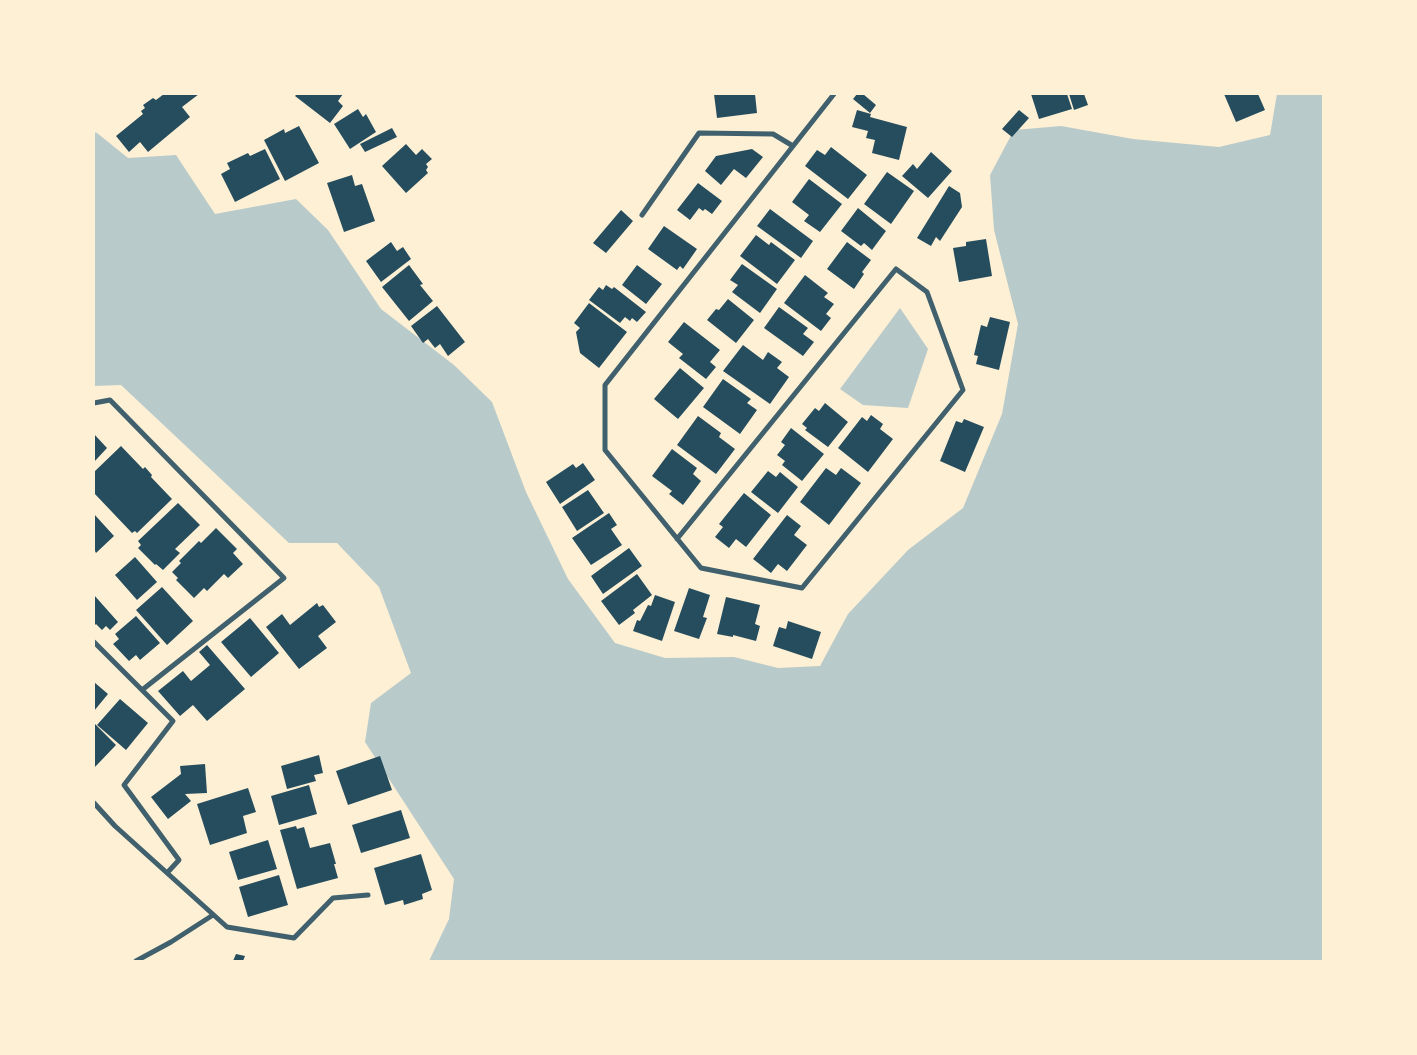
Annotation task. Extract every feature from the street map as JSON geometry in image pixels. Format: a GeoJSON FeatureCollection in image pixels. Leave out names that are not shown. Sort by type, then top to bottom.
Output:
{"type":"FeatureCollection","features":[{"type":"Feature","properties":{"kind":"street"},"geometry":{"type":"LineString","coordinates":[[677,539],[896,269],[928,292],[962,390],[802,588],[701,568],[677,539],[605,450],[605,385],[834,94]]}},
{"type":"Feature","properties":{"kind":"street"},"geometry":{"type":"LineString","coordinates":[[642,215],[699,133],[773,134],[793,146]]}},
{"type":"Feature","properties":{"kind":"street"},"geometry":{"type":"LineString","coordinates":[[94,403],[110,400],[284,578],[142,690]]}},
{"type":"Feature","properties":{"kind":"street"},"geometry":{"type":"LineString","coordinates":[[94,642],[173,721],[124,785],[179,860],[167,873]]}},
{"type":"Feature","properties":{"kind":"street"},"geometry":{"type":"LineString","coordinates":[[94,803],[115,826],[227,927],[294,938],[333,898],[368,895]]}},
{"type":"Feature","properties":{"kind":"street"},"geometry":{"type":"LineString","coordinates":[[136,961],[171,942],[213,915]]}},
{"type":"Feature","properties":{"kind":"shaded area"},"geometry":{"type":"Polygon","coordinates":[[[1277,94],[1323,94],[1323,961],[429,961],[449,919],[454,879],[365,742],[371,703],[411,673],[379,587],[337,543],[289,543],[121,385],[94,386],[94,132],[128,158],[176,155],[215,214],[296,199],[328,230],[381,309],[454,365],[492,402],[526,492],[568,579],[615,643],[665,658],[734,657],[778,668],[820,666],[848,614],[908,550],[963,508],[1002,414],[1018,324],[994,230],[990,175],[1014,130],[1061,126],[1133,139],[1219,147],[1270,135],[1277,94]]]}},
{"type":"Feature","properties":{"kind":"shaded area"},"geometry":{"type":"Polygon","coordinates":[[[900,308],[928,349],[908,408],[863,405],[840,389],[900,308]]]}},
{"type":"Feature","properties":{"kind":"building"},"geometry":{"type":"Polygon","coordinates":[[[164,94],[199,94],[182,107],[190,117],[148,152],[140,142],[129,152],[116,136],[143,114],[141,111],[145,108],[143,105],[153,98],[156,100],[164,94]]]}},
{"type":"Feature","properties":{"kind":"building"},"geometry":{"type":"Polygon","coordinates":[[[297,94],[343,94],[338,101],[343,106],[330,123],[295,96],[297,94]]]}},
{"type":"Feature","properties":{"kind":"building"},"geometry":{"type":"Polygon","coordinates":[[[714,94],[755,94],[757,113],[717,118],[714,94]]]}},
{"type":"Feature","properties":{"kind":"building"},"geometry":{"type":"Polygon","coordinates":[[[857,94],[863,94],[876,105],[870,113],[853,99],[857,94]]]}},
{"type":"Feature","properties":{"kind":"building"},"geometry":{"type":"Polygon","coordinates":[[[1031,94],[1067,94],[1072,109],[1039,119],[1031,94]]]}},
{"type":"Feature","properties":{"kind":"building"},"geometry":{"type":"Polygon","coordinates":[[[1069,94],[1084,94],[1088,105],[1074,110],[1069,94]]]}},
{"type":"Feature","properties":{"kind":"building"},"geometry":{"type":"Polygon","coordinates":[[[1224,94],[1258,94],[1265,110],[1236,122],[1224,94]]]}},
{"type":"Feature","properties":{"kind":"building"},"geometry":{"type":"Polygon","coordinates":[[[358,109],[363,117],[366,114],[376,132],[350,149],[334,124],[358,109]]]}},
{"type":"Feature","properties":{"kind":"building"},"geometry":{"type":"Polygon","coordinates":[[[857,110],[871,114],[870,117],[907,127],[899,160],[872,153],[875,140],[866,138],[868,131],[852,127],[857,110]]]}},
{"type":"Feature","properties":{"kind":"building"},"geometry":{"type":"Polygon","coordinates":[[[1019,110],[1029,118],[1012,137],[1002,129],[1019,110]]]}},
{"type":"Feature","properties":{"kind":"building"},"geometry":{"type":"Polygon","coordinates":[[[299,126],[319,163],[285,181],[264,140],[284,129],[285,133],[299,126]]]}},
{"type":"Feature","properties":{"kind":"building"},"geometry":{"type":"Polygon","coordinates":[[[392,128],[397,137],[365,152],[360,144],[392,128]]]}},
{"type":"Feature","properties":{"kind":"building"},"geometry":{"type":"Polygon","coordinates":[[[406,144],[416,155],[422,149],[432,159],[426,164],[428,173],[406,193],[382,166],[406,144]]]}},
{"type":"Feature","properties":{"kind":"building"},"geometry":{"type":"Polygon","coordinates":[[[831,147],[867,175],[848,199],[805,166],[817,150],[825,155],[831,147]]]}},
{"type":"Feature","properties":{"kind":"building"},"geometry":{"type":"Polygon","coordinates":[[[265,149],[280,179],[235,202],[221,174],[230,169],[227,163],[248,153],[250,156],[265,149]]]}},
{"type":"Feature","properties":{"kind":"building"},"geometry":{"type":"Polygon","coordinates":[[[752,149],[763,157],[746,178],[734,169],[721,185],[705,171],[716,156],[752,149]]]}},
{"type":"Feature","properties":{"kind":"building"},"geometry":{"type":"Polygon","coordinates":[[[931,152],[952,171],[928,198],[902,176],[913,164],[917,169],[931,152]]]}},
{"type":"Feature","properties":{"kind":"building"},"geometry":{"type":"Polygon","coordinates":[[[887,172],[914,191],[891,224],[864,204],[887,172]]]}},
{"type":"Feature","properties":{"kind":"building"},"geometry":{"type":"Polygon","coordinates":[[[352,175],[355,186],[362,184],[375,221],[344,232],[327,183],[352,175]]]}},
{"type":"Feature","properties":{"kind":"building"},"geometry":{"type":"Polygon","coordinates":[[[809,179],[842,204],[820,232],[804,221],[809,215],[792,202],[809,179]]]}},
{"type":"Feature","properties":{"kind":"building"},"geometry":{"type":"Polygon","coordinates":[[[698,183],[722,201],[712,214],[705,209],[703,211],[699,208],[690,220],[677,210],[698,183]]]}},
{"type":"Feature","properties":{"kind":"building"},"geometry":{"type":"Polygon","coordinates":[[[949,186],[960,193],[962,207],[940,241],[936,237],[931,246],[917,238],[949,186]]]}},
{"type":"Feature","properties":{"kind":"building"},"geometry":{"type":"Polygon","coordinates":[[[858,208],[886,231],[872,250],[864,243],[861,246],[841,231],[858,208]]]}},
{"type":"Feature","properties":{"kind":"building"},"geometry":{"type":"Polygon","coordinates":[[[770,209],[813,241],[801,258],[757,226],[770,209]]]}},
{"type":"Feature","properties":{"kind":"building"},"geometry":{"type":"Polygon","coordinates":[[[621,210],[633,221],[606,253],[593,243],[621,210]]]}},
{"type":"Feature","properties":{"kind":"building"},"geometry":{"type":"Polygon","coordinates":[[[664,226],[697,249],[683,269],[680,266],[677,270],[648,249],[664,226]]]}},
{"type":"Feature","properties":{"kind":"building"},"geometry":{"type":"Polygon","coordinates":[[[756,235],[769,245],[771,242],[795,260],[777,284],[740,256],[756,235]]]}},
{"type":"Feature","properties":{"kind":"building"},"geometry":{"type":"Polygon","coordinates":[[[986,239],[992,276],[959,282],[953,248],[966,246],[966,242],[986,239]]]}},
{"type":"Feature","properties":{"kind":"building"},"geometry":{"type":"Polygon","coordinates":[[[391,242],[397,251],[403,247],[411,259],[381,282],[366,261],[391,242]]]}},
{"type":"Feature","properties":{"kind":"building"},"geometry":{"type":"Polygon","coordinates":[[[847,242],[871,260],[862,272],[864,274],[854,289],[827,269],[847,242]]]}},
{"type":"Feature","properties":{"kind":"building"},"geometry":{"type":"Polygon","coordinates":[[[742,264],[777,289],[760,313],[732,292],[738,285],[730,280],[742,264]]]}},
{"type":"Feature","properties":{"kind":"building"},"geometry":{"type":"Polygon","coordinates":[[[409,265],[423,284],[420,285],[433,301],[409,321],[382,287],[409,265]]]}},
{"type":"Feature","properties":{"kind":"building"},"geometry":{"type":"Polygon","coordinates":[[[637,265],[662,284],[646,304],[622,285],[637,265]]]}},
{"type":"Feature","properties":{"kind":"building"},"geometry":{"type":"Polygon","coordinates":[[[805,275],[828,293],[824,297],[834,304],[826,314],[831,318],[821,331],[784,303],[805,275]]]}},
{"type":"Feature","properties":{"kind":"building"},"geometry":{"type":"Polygon","coordinates":[[[606,285],[612,289],[614,287],[646,312],[637,322],[632,318],[630,321],[625,317],[620,323],[589,300],[599,287],[603,290],[606,285]]]}},
{"type":"Feature","properties":{"kind":"building"},"geometry":{"type":"Polygon","coordinates":[[[728,299],[754,320],[736,343],[707,320],[728,299]]]}},
{"type":"Feature","properties":{"kind":"building"},"geometry":{"type":"Polygon","coordinates":[[[589,303],[627,332],[599,368],[580,353],[576,332],[580,328],[574,323],[589,303]]]}},
{"type":"Feature","properties":{"kind":"building"},"geometry":{"type":"Polygon","coordinates":[[[437,306],[465,342],[448,356],[440,344],[435,348],[428,339],[423,343],[411,326],[437,306]]]}},
{"type":"Feature","properties":{"kind":"building"},"geometry":{"type":"Polygon","coordinates":[[[779,307],[808,328],[803,334],[814,342],[803,356],[764,328],[779,307]]]}},
{"type":"Feature","properties":{"kind":"building"},"geometry":{"type":"Polygon","coordinates":[[[990,317],[1010,322],[999,370],[976,364],[978,356],[974,355],[981,325],[987,327],[990,317]]]}},
{"type":"Feature","properties":{"kind":"building"},"geometry":{"type":"Polygon","coordinates":[[[684,322],[720,350],[710,362],[716,367],[706,379],[679,358],[683,354],[668,342],[684,322]]]}},
{"type":"Feature","properties":{"kind":"building"},"geometry":{"type":"Polygon","coordinates":[[[743,345],[763,360],[768,352],[782,362],[777,368],[789,377],[770,404],[723,371],[743,345]]]}},
{"type":"Feature","properties":{"kind":"building"},"geometry":{"type":"Polygon","coordinates":[[[680,368],[704,388],[678,419],[654,399],[680,368]]]}},
{"type":"Feature","properties":{"kind":"building"},"geometry":{"type":"Polygon","coordinates":[[[723,379],[751,399],[747,403],[757,410],[740,434],[703,407],[723,379]]]}},
{"type":"Feature","properties":{"kind":"building"},"geometry":{"type":"Polygon","coordinates":[[[825,403],[848,422],[828,447],[805,430],[807,428],[802,424],[815,408],[819,411],[825,403]]]}},
{"type":"Feature","properties":{"kind":"building"},"geometry":{"type":"Polygon","coordinates":[[[871,415],[883,424],[880,429],[893,439],[868,472],[838,448],[862,417],[867,421],[871,415]]]}},
{"type":"Feature","properties":{"kind":"building"},"geometry":{"type":"Polygon","coordinates":[[[698,416],[721,433],[719,437],[735,449],[716,474],[677,445],[698,416]]]}},
{"type":"Feature","properties":{"kind":"building"},"geometry":{"type":"Polygon","coordinates":[[[964,419],[984,427],[965,472],[940,461],[956,421],[962,423],[964,419]]]}},
{"type":"Feature","properties":{"kind":"building"},"geometry":{"type":"Polygon","coordinates":[[[791,428],[824,454],[802,481],[782,465],[785,461],[777,455],[785,445],[781,442],[791,428]]]}},
{"type":"Feature","properties":{"kind":"building"},"geometry":{"type":"Polygon","coordinates":[[[94,434],[107,448],[94,462],[94,434]]]}},
{"type":"Feature","properties":{"kind":"building"},"geometry":{"type":"Polygon","coordinates":[[[121,446],[143,469],[145,467],[152,475],[151,477],[172,499],[137,533],[135,531],[132,533],[94,493],[94,472],[121,446]]]}},
{"type":"Feature","properties":{"kind":"building"},"geometry":{"type":"Polygon","coordinates":[[[672,449],[697,468],[693,474],[701,481],[683,505],[669,494],[672,491],[652,476],[672,449]]]}},
{"type":"Feature","properties":{"kind":"building"},"geometry":{"type":"Polygon","coordinates":[[[583,463],[595,480],[560,504],[546,482],[573,464],[576,468],[583,463]]]}},
{"type":"Feature","properties":{"kind":"building"},"geometry":{"type":"Polygon","coordinates":[[[826,468],[836,475],[841,468],[861,483],[829,525],[800,502],[826,468]]]}},
{"type":"Feature","properties":{"kind":"building"},"geometry":{"type":"Polygon","coordinates":[[[768,471],[776,477],[780,472],[798,487],[778,513],[751,492],[768,471]]]}},
{"type":"Feature","properties":{"kind":"building"},"geometry":{"type":"Polygon","coordinates":[[[588,490],[604,513],[577,531],[562,507],[588,490]]]}},
{"type":"Feature","properties":{"kind":"building"},"geometry":{"type":"Polygon","coordinates":[[[744,493],[771,515],[746,547],[736,539],[729,548],[715,537],[723,527],[719,524],[744,493]]]}},
{"type":"Feature","properties":{"kind":"building"},"geometry":{"type":"Polygon","coordinates":[[[178,503],[200,525],[175,549],[180,553],[163,570],[155,565],[138,548],[141,545],[138,541],[178,503]]]}},
{"type":"Feature","properties":{"kind":"building"},"geometry":{"type":"Polygon","coordinates":[[[609,513],[617,525],[611,529],[622,545],[591,565],[572,538],[609,513]]]}},
{"type":"Feature","properties":{"kind":"building"},"geometry":{"type":"Polygon","coordinates":[[[94,514],[114,536],[96,553],[94,551],[94,514]]]}},
{"type":"Feature","properties":{"kind":"building"},"geometry":{"type":"Polygon","coordinates":[[[787,515],[801,526],[794,535],[807,545],[787,571],[778,564],[771,573],[753,559],[787,515]]]}},
{"type":"Feature","properties":{"kind":"building"},"geometry":{"type":"Polygon","coordinates":[[[216,528],[237,549],[233,553],[243,564],[228,578],[224,574],[207,591],[204,588],[194,598],[176,580],[178,578],[172,572],[181,563],[179,561],[199,541],[201,543],[216,528]]]}},
{"type":"Feature","properties":{"kind":"building"},"geometry":{"type":"Polygon","coordinates":[[[629,548],[642,566],[603,594],[591,576],[629,548]]]}},
{"type":"Feature","properties":{"kind":"building"},"geometry":{"type":"Polygon","coordinates":[[[135,557],[157,582],[137,600],[115,575],[135,557]]]}},
{"type":"Feature","properties":{"kind":"building"},"geometry":{"type":"Polygon","coordinates":[[[637,574],[652,595],[633,610],[635,613],[619,625],[601,601],[637,574]]]}},
{"type":"Feature","properties":{"kind":"building"},"geometry":{"type":"Polygon","coordinates":[[[162,587],[193,621],[167,645],[136,610],[162,587]]]}},
{"type":"Feature","properties":{"kind":"building"},"geometry":{"type":"Polygon","coordinates":[[[689,588],[710,595],[703,617],[707,618],[699,639],[674,631],[689,588]]]}},
{"type":"Feature","properties":{"kind":"building"},"geometry":{"type":"Polygon","coordinates":[[[94,595],[118,622],[110,630],[106,626],[102,630],[96,624],[94,626],[94,595]]]}},
{"type":"Feature","properties":{"kind":"building"},"geometry":{"type":"Polygon","coordinates":[[[655,595],[675,602],[662,641],[633,631],[637,620],[640,621],[648,605],[651,606],[655,595]]]}},
{"type":"Feature","properties":{"kind":"building"},"geometry":{"type":"Polygon","coordinates":[[[726,597],[760,605],[755,624],[760,626],[756,641],[733,635],[733,637],[717,634],[726,597]]]}},
{"type":"Feature","properties":{"kind":"building"},"geometry":{"type":"Polygon","coordinates":[[[317,603],[319,607],[323,605],[336,622],[318,636],[327,648],[299,669],[266,627],[282,614],[290,625],[317,603]]]}},
{"type":"Feature","properties":{"kind":"building"},"geometry":{"type":"Polygon","coordinates":[[[136,616],[160,643],[140,660],[136,655],[129,661],[113,644],[119,639],[115,634],[136,616]]]}},
{"type":"Feature","properties":{"kind":"building"},"geometry":{"type":"Polygon","coordinates":[[[250,618],[279,653],[251,677],[221,642],[250,618]]]}},
{"type":"Feature","properties":{"kind":"building"},"geometry":{"type":"Polygon","coordinates":[[[788,621],[821,632],[812,659],[773,646],[779,627],[786,629],[788,621]]]}},
{"type":"Feature","properties":{"kind":"building"},"geometry":{"type":"Polygon","coordinates":[[[207,645],[245,689],[207,721],[193,705],[180,716],[158,691],[183,671],[191,681],[210,665],[199,652],[207,645]]]}},
{"type":"Feature","properties":{"kind":"building"},"geometry":{"type":"Polygon","coordinates":[[[94,682],[108,694],[94,711],[94,682]]]}},
{"type":"Feature","properties":{"kind":"building"},"geometry":{"type":"Polygon","coordinates":[[[120,699],[148,723],[126,750],[97,725],[120,699]]]}},
{"type":"Feature","properties":{"kind":"building"},"geometry":{"type":"Polygon","coordinates":[[[94,723],[116,745],[94,768],[94,723]]]}},
{"type":"Feature","properties":{"kind":"building"},"geometry":{"type":"Polygon","coordinates":[[[319,755],[323,773],[314,775],[316,781],[287,789],[281,766],[319,755]]]}},
{"type":"Feature","properties":{"kind":"building"},"geometry":{"type":"Polygon","coordinates":[[[380,756],[392,790],[348,805],[336,771],[380,756]]]}},
{"type":"Feature","properties":{"kind":"building"},"geometry":{"type":"Polygon","coordinates":[[[205,764],[207,793],[185,794],[191,801],[168,819],[151,797],[181,774],[180,766],[205,764]]]}},
{"type":"Feature","properties":{"kind":"building"},"geometry":{"type":"Polygon","coordinates":[[[309,785],[317,814],[279,825],[271,796],[309,785]]]}},
{"type":"Feature","properties":{"kind":"building"},"geometry":{"type":"Polygon","coordinates":[[[248,788],[256,812],[243,816],[247,833],[210,845],[197,804],[248,788]]]}},
{"type":"Feature","properties":{"kind":"building"},"geometry":{"type":"Polygon","coordinates":[[[401,810],[410,838],[361,853],[352,825],[401,810]]]}},
{"type":"Feature","properties":{"kind":"building"},"geometry":{"type":"Polygon","coordinates":[[[296,826],[297,829],[304,827],[310,848],[330,843],[338,878],[297,889],[280,830],[296,826]]]}},
{"type":"Feature","properties":{"kind":"building"},"geometry":{"type":"Polygon","coordinates":[[[268,840],[277,869],[238,880],[229,852],[268,840]]]}},
{"type":"Feature","properties":{"kind":"building"},"geometry":{"type":"Polygon","coordinates":[[[421,854],[432,890],[422,894],[423,899],[404,905],[403,900],[385,905],[374,868],[421,854]]]}},
{"type":"Feature","properties":{"kind":"building"},"geometry":{"type":"Polygon","coordinates":[[[279,875],[288,905],[248,917],[239,887],[279,875]]]}},
{"type":"Feature","properties":{"kind":"building"},"geometry":{"type":"Polygon","coordinates":[[[236,954],[245,956],[243,961],[233,961],[236,954]]]}}]}
